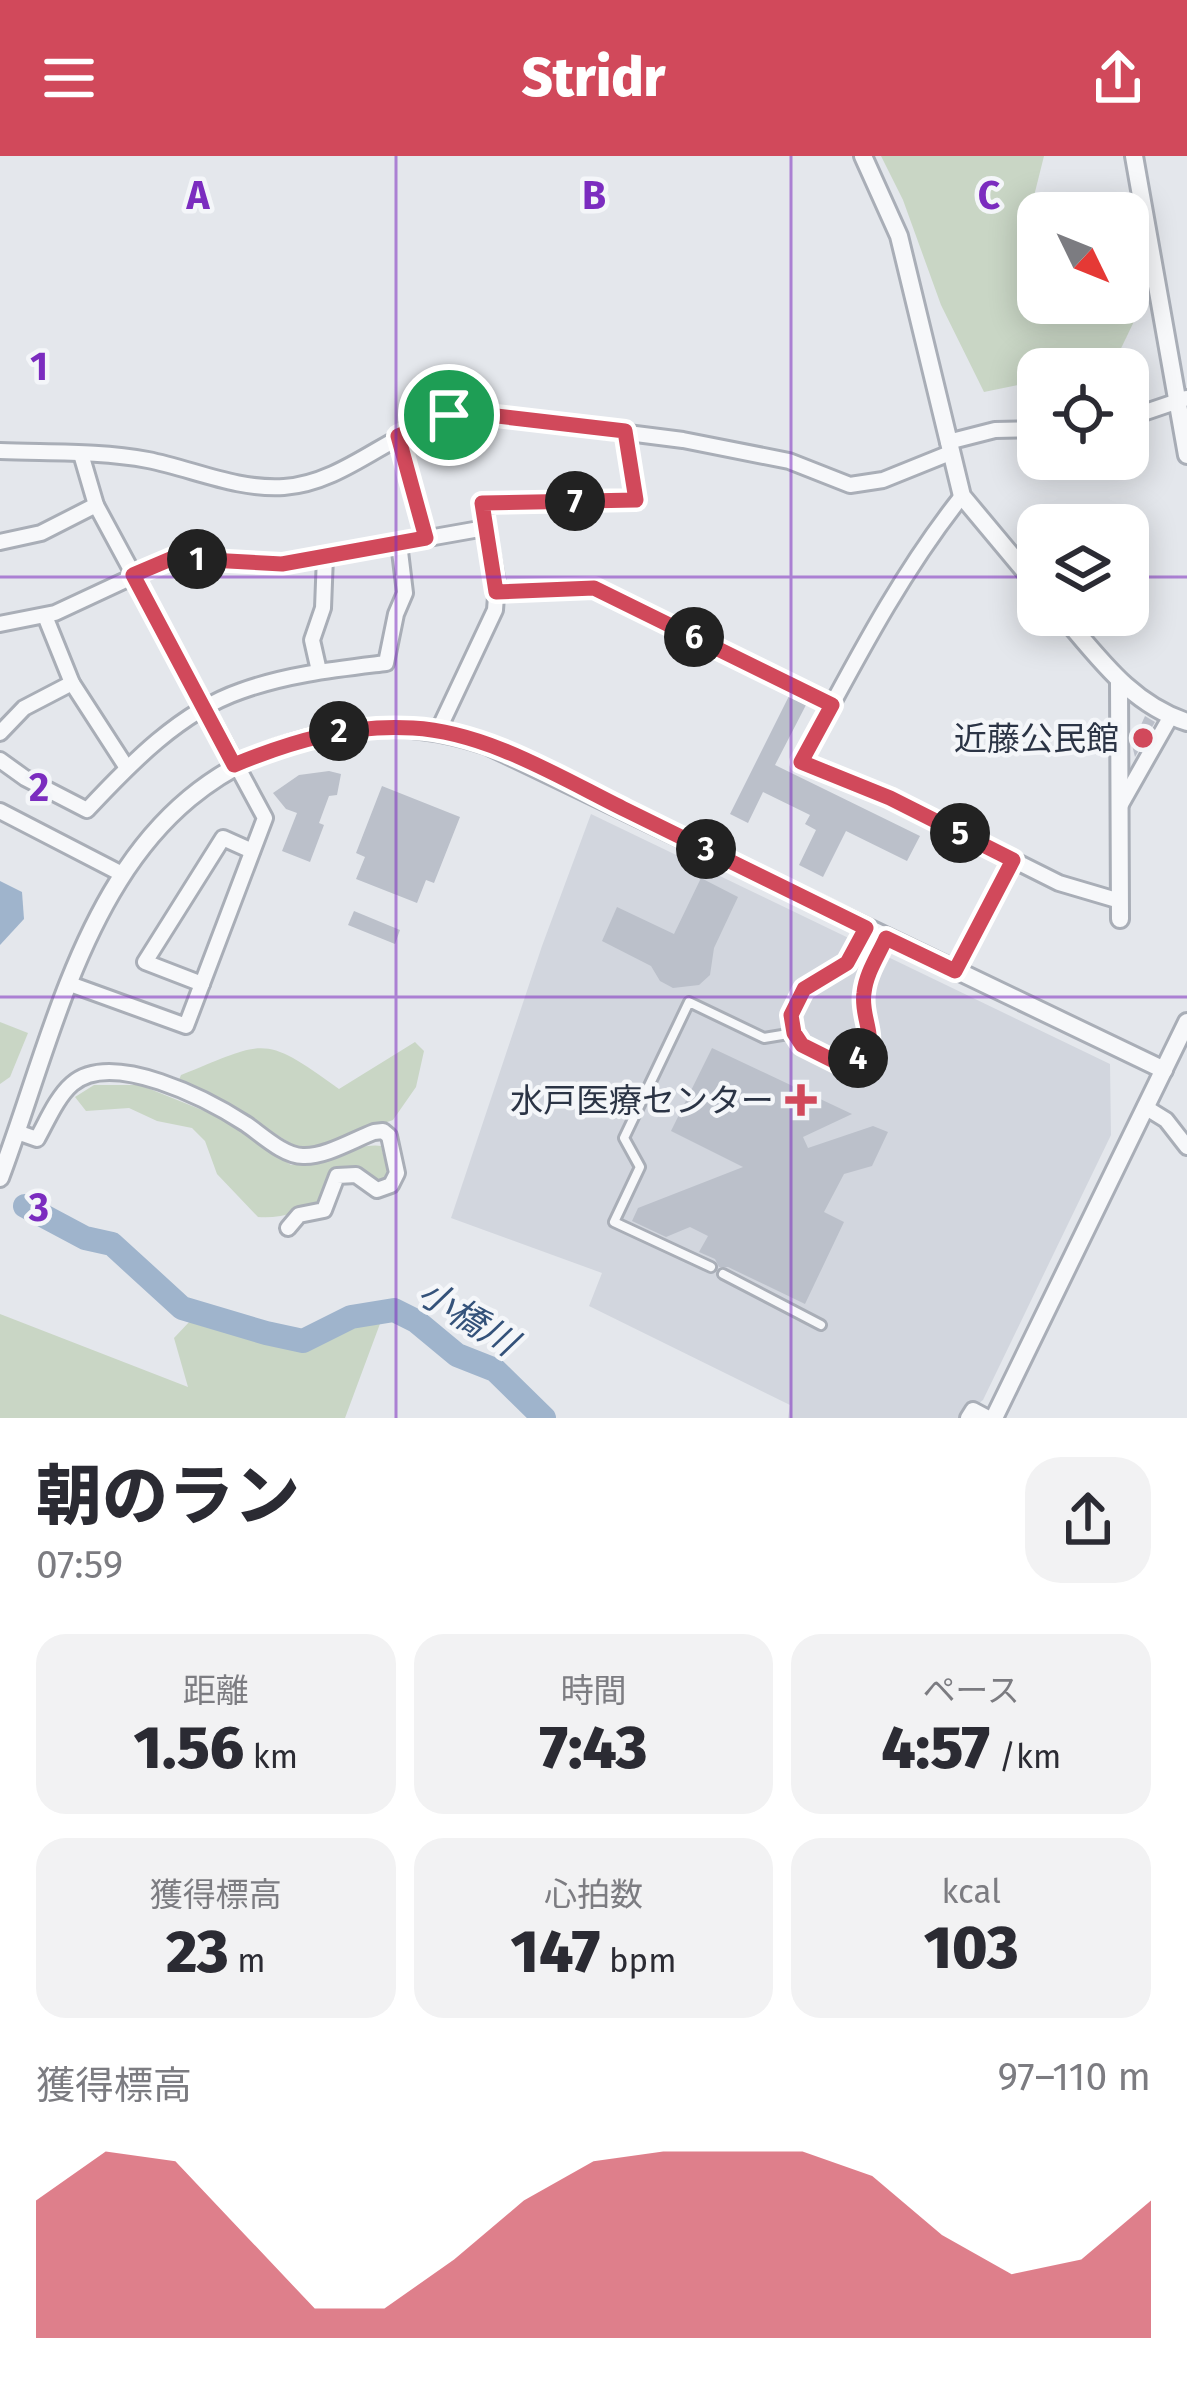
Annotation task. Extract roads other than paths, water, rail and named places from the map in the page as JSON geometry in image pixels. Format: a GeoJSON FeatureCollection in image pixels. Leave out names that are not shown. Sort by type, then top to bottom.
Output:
{"type":"FeatureCollection","features":[{"type":"Feature","properties":{"kind":"street"},"geometry":{"type":"LineString","coordinates":[[862,156],[899,236],[962,496],[1017,562]]}},
{"type":"Feature","properties":{"kind":"street"},"geometry":{"type":"LineString","coordinates":[[1133,156],[1182,399],[1187,455]]}},
{"type":"Feature","properties":{"kind":"street"},"geometry":{"type":"LineString","coordinates":[[1149,411],[1182,399]]}},
{"type":"Feature","properties":{"kind":"street"},"geometry":{"type":"LineString","coordinates":[[0,451],[148,460],[224,481],[286,487],[328,477],[398,436],[449,415],[471,413],[625,431],[789,461],[850,485],[883,480],[995,430],[1017,429]]}},
{"type":"Feature","properties":{"kind":"street"},"geometry":{"type":"LineString","coordinates":[[438,731],[495,610],[482,503],[636,500],[625,431]]}},
{"type":"Feature","properties":{"kind":"street"},"geometry":{"type":"LineString","coordinates":[[398,436],[426,538]]}},
{"type":"Feature","properties":{"kind":"street"},"geometry":{"type":"LineString","coordinates":[[70,984],[186,1027],[265,818],[96,505],[81,454]]}},
{"type":"Feature","properties":{"kind":"street"},"geometry":{"type":"LineString","coordinates":[[962,496],[897,588],[801,762],[890,798],[1120,910],[1119,681]]}},
{"type":"Feature","properties":{"kind":"street"},"geometry":{"type":"LineString","coordinates":[[0,542],[41,533],[96,505]]}},
{"type":"Feature","properties":{"kind":"street"},"geometry":{"type":"LineString","coordinates":[[0,623],[45,616],[173,558],[282,564],[485,528]]}},
{"type":"Feature","properties":{"kind":"street"},"geometry":{"type":"LineString","coordinates":[[0,760],[87,809],[127,767],[238,692],[320,671],[386,663],[405,593],[399,543]]}},
{"type":"Feature","properties":{"kind":"street"},"geometry":{"type":"LineString","coordinates":[[320,671],[312,640],[323,608],[325,556]]}},
{"type":"Feature","properties":{"kind":"street"},"geometry":{"type":"LineString","coordinates":[[496,592],[594,588],[832,705]]}},
{"type":"Feature","properties":{"kind":"street"},"geometry":{"type":"LineString","coordinates":[[45,616],[72,683],[127,767]]}},
{"type":"Feature","properties":{"kind":"street"},"geometry":{"type":"LineString","coordinates":[[1080,636],[1119,681],[1179,719],[1119,807]]}},
{"type":"Feature","properties":{"kind":"street"},"geometry":{"type":"LineString","coordinates":[[0,733],[24,708],[72,683]]}},
{"type":"Feature","properties":{"kind":"street"},"geometry":{"type":"LineString","coordinates":[[0,1178],[70,984],[100,909],[120,874],[174,809],[234,765],[274,748],[334,732],[373,728],[438,731],[489,746],[1164,1070]]}},
{"type":"Feature","properties":{"kind":"street"},"geometry":{"type":"LineString","coordinates":[[0,811],[120,874]]}},
{"type":"Feature","properties":{"kind":"street"},"geometry":{"type":"LineString","coordinates":[[202,984],[145,962],[223,838],[252,851]]}},
{"type":"Feature","properties":{"kind":"street"},"geometry":{"type":"LineString","coordinates":[[955,971],[1013,860]]}},
{"type":"Feature","properties":{"kind":"street"},"geometry":{"type":"LineString","coordinates":[[968,1418],[973,1410],[991,1418],[1187,1022]]}},
{"type":"Feature","properties":{"kind":"street"},"geometry":{"type":"LineString","coordinates":[[17,1132],[37,1139],[66,1091],[95,1072],[153,1079],[219,1107],[300,1157],[374,1132],[389,1136],[397,1173],[391,1185],[377,1190],[356,1175],[343,1174],[333,1181],[324,1210],[298,1215],[287,1228]]}},
{"type":"Feature","properties":{"kind":"street"},"geometry":{"type":"LineString","coordinates":[[1145,1108],[1166,1120],[1187,1147]]}},
{"type":"Feature","properties":{"kind":"lane"},"geometry":{"type":"LineString","coordinates":[[866,928],[847,963],[804,989],[791,1015],[802,1045],[842,1065],[863,1054],[872,1033],[862,999],[886,938]]}},
{"type":"Feature","properties":{"kind":"lane"},"geometry":{"type":"LineString","coordinates":[[711,1267],[614,1222],[640,1167],[624,1138],[689,1002],[764,1037],[794,1033]]}},
{"type":"Feature","properties":{"kind":"lane"},"geometry":{"type":"LineString","coordinates":[[723,1274],[821,1325]]}},
{"type":"Feature","properties":{"kind":"water"},"geometry":{"type":"Polygon","coordinates":[[[0,881],[22,892],[24,919],[0,945],[0,881]]]}},
{"type":"Feature","properties":{"kind":"waterway","name":"小橋川"},"geometry":{"type":"LineString","coordinates":[[25,1206],[85,1238],[112,1244],[182,1308],[266,1333],[303,1341],[351,1317],[394,1310],[416,1321],[457,1355],[495,1370],[544,1418]]}},
{"type":"Feature","properties":{"kind":"place","name":"近藤公民館"},"geometry":{"type":"Point","coordinates":[1143,738]}},
{"type":"Feature","properties":{"kind":"place","name":"水戸医療センター"},"geometry":{"type":"Point","coordinates":[801,1100]}}]}
